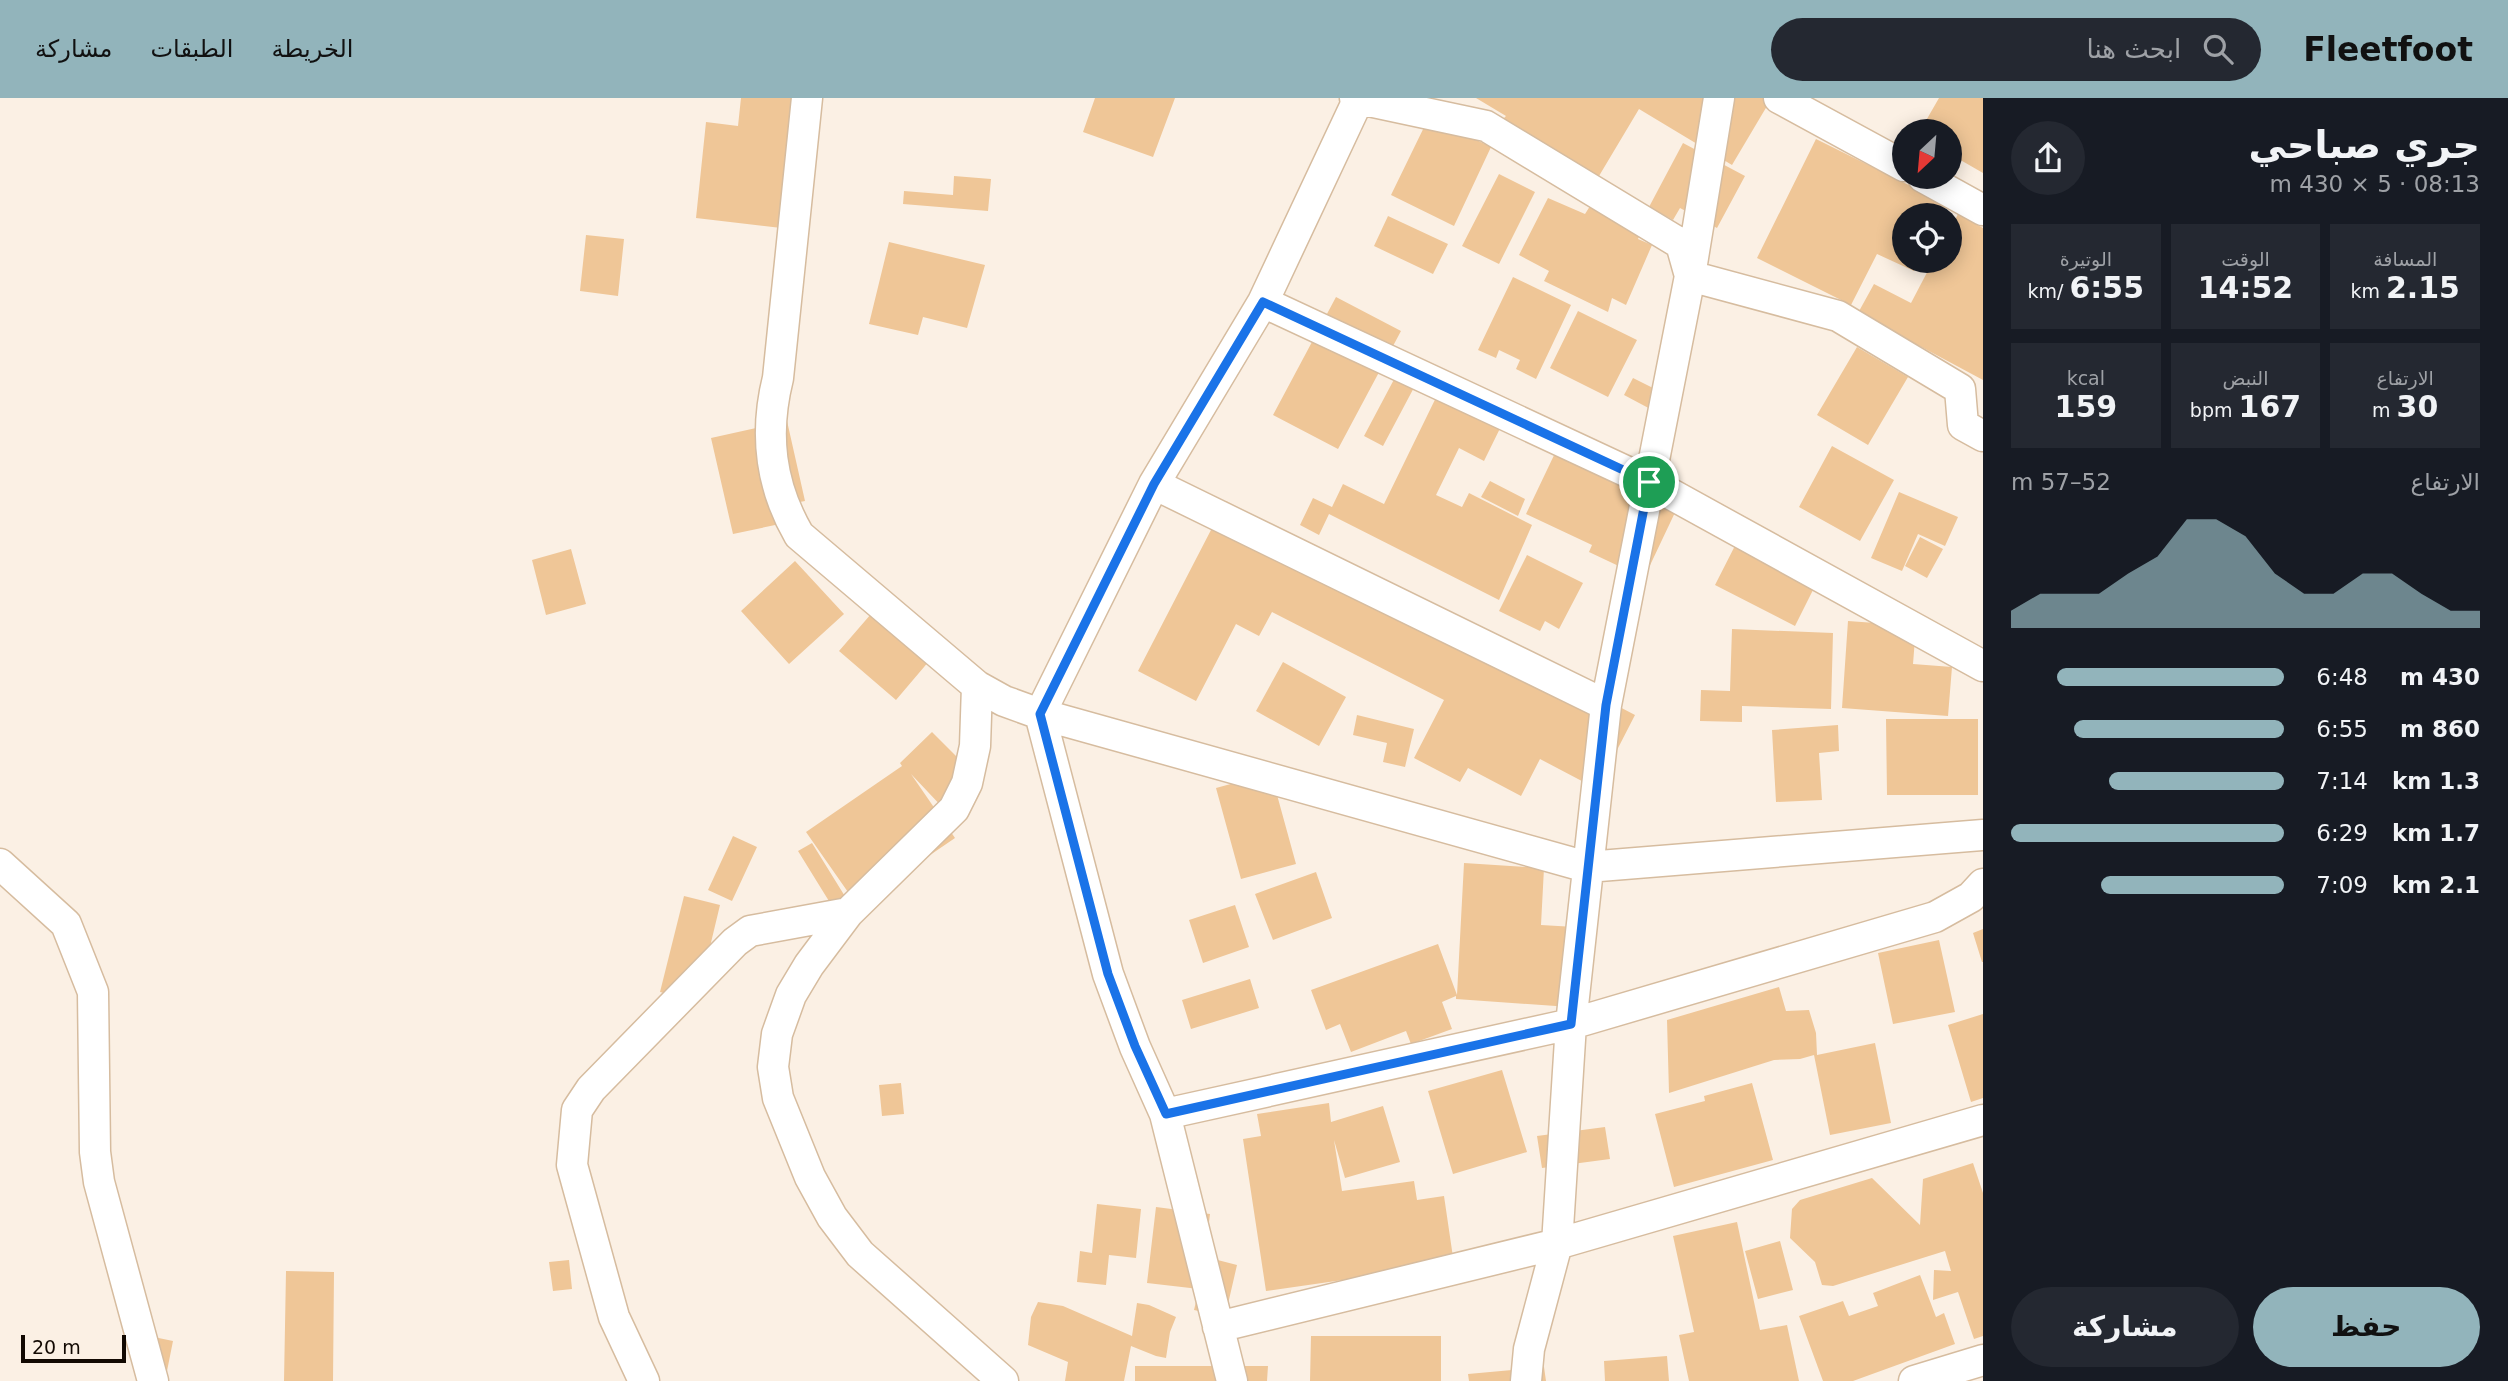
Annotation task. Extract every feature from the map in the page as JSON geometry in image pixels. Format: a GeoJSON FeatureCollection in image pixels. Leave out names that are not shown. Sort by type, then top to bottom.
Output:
{"type":"FeatureCollection","features":[{"type":"Feature","properties":{"kind":"street"},"geometry":{"type":"LineString","coordinates":[[807,98],[778,378],[770,409],[769,449],[775,482],[784,509],[799,535],[977,687],[1004,701],[1040,714],[1587,867],[1983,835]]}},
{"type":"Feature","properties":{"kind":"street"},"geometry":{"type":"LineString","coordinates":[[1526,1381],[1530,1349],[1557,1244],[1571,1024],[1606,705],[1690,276],[1719,98]]}},
{"type":"Feature","properties":{"kind":"street"},"geometry":{"type":"LineString","coordinates":[[1779,98],[1892,159]]}},
{"type":"Feature","properties":{"kind":"street"},"geometry":{"type":"LineString","coordinates":[[1232,1381],[1166,1114],[1135,1046],[1108,974],[1040,714],[1154,484],[1263,302],[1357,99],[1486,126],[1681,244],[1690,276]]}},
{"type":"Feature","properties":{"kind":"street"},"geometry":{"type":"LineString","coordinates":[[1945,189],[1983,210]]}},
{"type":"Feature","properties":{"kind":"street"},"geometry":{"type":"LineString","coordinates":[[1690,276],[1838,316],[1960,389],[1973,431]]}},
{"type":"Feature","properties":{"kind":"street"},"geometry":{"type":"LineString","coordinates":[[1263,302],[1649,482],[1983,666]]}},
{"type":"Feature","properties":{"kind":"street"},"geometry":{"type":"LineString","coordinates":[[1973,431],[1983,386]]}},
{"type":"Feature","properties":{"kind":"street"},"geometry":{"type":"LineString","coordinates":[[1154,484],[1606,705]]}},
{"type":"Feature","properties":{"kind":"street"},"geometry":{"type":"LineString","coordinates":[[977,687],[975,746],[967,783],[954,809],[848,914],[808,965],[791,995],[778,1034],[773,1067],[778,1098],[810,1177],[832,1217],[860,1254],[1003,1381]]}},
{"type":"Feature","properties":{"kind":"street"},"geometry":{"type":"LineString","coordinates":[[0,864],[66,925],[93,992],[95,1152],[98,1172],[153,1381]]}},
{"type":"Feature","properties":{"kind":"street"},"geometry":{"type":"LineString","coordinates":[[1166,1114],[1571,1024],[1936,917],[1971,897],[1983,884]]}},
{"type":"Feature","properties":{"kind":"street"},"geometry":{"type":"LineString","coordinates":[[645,1381],[614,1317],[572,1165],[577,1110],[591,1089],[735,942],[750,932],[848,914]]}},
{"type":"Feature","properties":{"kind":"street"},"geometry":{"type":"LineString","coordinates":[[1218,1327],[1557,1244],[1983,1120]]}},
{"type":"Feature","properties":{"kind":"street"},"geometry":{"type":"LineString","coordinates":[[1914,1381],[1983,1360]]}},
{"type":"Feature","properties":{"kind":"building"},"geometry":{"type":"Polygon","coordinates":[[[741,98],[807,98],[807,231],[696,218],[706,122],[738,126],[741,98]]]}},
{"type":"Feature","properties":{"kind":"building"},"geometry":{"type":"Polygon","coordinates":[[[1095,98],[1175,98],[1153,157],[1083,132],[1095,98]]]}},
{"type":"Feature","properties":{"kind":"building"},"geometry":{"type":"Polygon","coordinates":[[[1476,98],[1766,98],[1770,101],[1732,165],[1639,109],[1599,176],[1503,119],[1506,116],[1476,98]]]}},
{"type":"Feature","properties":{"kind":"building"},"geometry":{"type":"Polygon","coordinates":[[[1939,98],[1983,98],[1983,173],[1962,161],[1962,119],[1927,119],[1939,98]]]}},
{"type":"Feature","properties":{"kind":"building"},"geometry":{"type":"Polygon","coordinates":[[[1429,117],[1491,147],[1454,226],[1391,195],[1429,117]]]}},
{"type":"Feature","properties":{"kind":"building"},"geometry":{"type":"Polygon","coordinates":[[[1816,139],[1892,177],[1892,189],[1917,189],[1945,203],[1892,203],[1892,261],[1877,254],[1851,305],[1757,258],[1816,139]]]}},
{"type":"Feature","properties":{"kind":"building"},"geometry":{"type":"Polygon","coordinates":[[[1683,143],[1745,176],[1717,228],[1680,208],[1673,220],[1649,207],[1683,143]]]}},
{"type":"Feature","properties":{"kind":"building"},"geometry":{"type":"Polygon","coordinates":[[[1499,174],[1535,192],[1499,264],[1462,246],[1499,174]]]}},
{"type":"Feature","properties":{"kind":"building"},"geometry":{"type":"Polygon","coordinates":[[[954,176],[991,179],[988,211],[903,204],[904,191],[953,195],[954,176]]]}},
{"type":"Feature","properties":{"kind":"building"},"geometry":{"type":"Polygon","coordinates":[[[1548,198],[1585,214],[1592,203],[1642,230],[1638,239],[1652,245],[1626,305],[1612,298],[1608,312],[1544,281],[1549,271],[1519,255],[1548,198]]]}},
{"type":"Feature","properties":{"kind":"building"},"geometry":{"type":"Polygon","coordinates":[[[1388,216],[1448,244],[1433,274],[1374,246],[1388,216]]]}},
{"type":"Feature","properties":{"kind":"building"},"geometry":{"type":"Polygon","coordinates":[[[1962,216],[1983,228],[1983,380],[1858,313],[1874,284],[1911,303],[1927,273],[1962,273],[1962,216]]]}},
{"type":"Feature","properties":{"kind":"building"},"geometry":{"type":"Polygon","coordinates":[[[586,235],[624,239],[618,296],[580,291],[586,235]]]}},
{"type":"Feature","properties":{"kind":"building"},"geometry":{"type":"Polygon","coordinates":[[[889,242],[985,265],[967,328],[923,317],[918,335],[869,324],[889,242]]]}},
{"type":"Feature","properties":{"kind":"building"},"geometry":{"type":"Polygon","coordinates":[[[1513,277],[1571,305],[1536,379],[1516,369],[1520,360],[1499,350],[1496,358],[1478,350],[1513,277]]]}},
{"type":"Feature","properties":{"kind":"building"},"geometry":{"type":"Polygon","coordinates":[[[1336,297],[1401,331],[1338,449],[1273,415],[1336,297]]]}},
{"type":"Feature","properties":{"kind":"building"},"geometry":{"type":"Polygon","coordinates":[[[1578,311],[1637,340],[1608,397],[1550,368],[1578,311]]]}},
{"type":"Feature","properties":{"kind":"building"},"geometry":{"type":"Polygon","coordinates":[[[1857,347],[1908,377],[1868,445],[1817,415],[1857,347]]]}},
{"type":"Feature","properties":{"kind":"building"},"geometry":{"type":"Polygon","coordinates":[[[1399,370],[1418,380],[1383,446],[1364,436],[1399,370]]]}},
{"type":"Feature","properties":{"kind":"building"},"geometry":{"type":"Polygon","coordinates":[[[1448,373],[1512,404],[1484,461],[1459,448],[1436,495],[1462,507],[1469,493],[1532,525],[1499,600],[1329,514],[1319,535],[1300,525],[1313,498],[1332,507],[1343,484],[1384,504],[1448,373]]]}},
{"type":"Feature","properties":{"kind":"building"},"geometry":{"type":"Polygon","coordinates":[[[1633,378],[1665,394],[1656,412],[1624,395],[1633,378]]]}},
{"type":"Feature","properties":{"kind":"building"},"geometry":{"type":"Polygon","coordinates":[[[787,421],[805,501],[790,504],[794,521],[733,534],[711,438],[787,421]]]}},
{"type":"Feature","properties":{"kind":"building"},"geometry":{"type":"Polygon","coordinates":[[[1567,428],[1688,485],[1644,578],[1589,552],[1592,545],[1526,514],[1567,428]]]}},
{"type":"Feature","properties":{"kind":"building"},"geometry":{"type":"Polygon","coordinates":[[[1832,446],[1894,480],[1860,541],[1799,507],[1832,446]]]}},
{"type":"Feature","properties":{"kind":"building"},"geometry":{"type":"Polygon","coordinates":[[[1490,481],[1525,499],[1518,516],[1481,497],[1490,481]]]}},
{"type":"Feature","properties":{"kind":"building"},"geometry":{"type":"Polygon","coordinates":[[[1899,492],[1958,517],[1945,546],[1918,534],[1902,571],[1871,558],[1899,492]]]}},
{"type":"Feature","properties":{"kind":"building"},"geometry":{"type":"Polygon","coordinates":[[[1226,501],[1635,715],[1597,789],[1540,759],[1521,796],[1468,768],[1460,782],[1414,758],[1444,700],[1272,612],[1259,636],[1236,624],[1196,701],[1138,671],[1226,501]]]}},
{"type":"Feature","properties":{"kind":"building"},"geometry":{"type":"Polygon","coordinates":[[[1743,530],[1823,570],[1795,626],[1715,585],[1743,530]]]}},
{"type":"Feature","properties":{"kind":"building"},"geometry":{"type":"Polygon","coordinates":[[[1920,537],[1943,549],[1927,578],[1905,566],[1920,537]]]}},
{"type":"Feature","properties":{"kind":"building"},"geometry":{"type":"Polygon","coordinates":[[[571,549],[586,604],[546,615],[532,560],[571,549]]]}},
{"type":"Feature","properties":{"kind":"building"},"geometry":{"type":"Polygon","coordinates":[[[1527,555],[1583,583],[1559,629],[1545,621],[1540,631],[1499,611],[1527,555]]]}},
{"type":"Feature","properties":{"kind":"building"},"geometry":{"type":"Polygon","coordinates":[[[795,561],[844,614],[789,664],[741,611],[795,561]]]}},
{"type":"Feature","properties":{"kind":"building"},"geometry":{"type":"Polygon","coordinates":[[[884,599],[941,647],[896,700],[839,651],[884,599]]]}},
{"type":"Feature","properties":{"kind":"building"},"geometry":{"type":"Polygon","coordinates":[[[1848,621],[1916,626],[1913,664],[1952,667],[1948,716],[1842,708],[1848,621]]]}},
{"type":"Feature","properties":{"kind":"building"},"geometry":{"type":"Polygon","coordinates":[[[1732,629],[1833,633],[1831,709],[1742,706],[1742,722],[1700,721],[1701,690],[1730,691],[1732,629]]]}},
{"type":"Feature","properties":{"kind":"building"},"geometry":{"type":"Polygon","coordinates":[[[1283,662],[1346,697],[1319,746],[1256,711],[1283,662]]]}},
{"type":"Feature","properties":{"kind":"building"},"geometry":{"type":"Polygon","coordinates":[[[1357,715],[1414,729],[1405,767],[1383,762],[1387,743],[1353,735],[1357,715]]]}},
{"type":"Feature","properties":{"kind":"building"},"geometry":{"type":"Polygon","coordinates":[[[1886,719],[1978,719],[1978,795],[1887,795],[1886,719]]]}},
{"type":"Feature","properties":{"kind":"building"},"geometry":{"type":"Polygon","coordinates":[[[1838,725],[1839,751],[1819,753],[1822,800],[1776,802],[1772,730],[1838,725]]]}},
{"type":"Feature","properties":{"kind":"building"},"geometry":{"type":"Polygon","coordinates":[[[932,732],[978,778],[945,810],[911,774],[955,838],[857,905],[806,832],[902,766],[900,763],[932,732]]]}},
{"type":"Feature","properties":{"kind":"building"},"geometry":{"type":"Polygon","coordinates":[[[1271,773],[1296,864],[1241,879],[1216,788],[1271,773]]]}},
{"type":"Feature","properties":{"kind":"building"},"geometry":{"type":"Polygon","coordinates":[[[733,836],[757,847],[732,901],[708,890],[733,836]]]}},
{"type":"Feature","properties":{"kind":"building"},"geometry":{"type":"Polygon","coordinates":[[[812,843],[846,898],[832,906],[798,851],[812,843]]]}},
{"type":"Feature","properties":{"kind":"building"},"geometry":{"type":"Polygon","coordinates":[[[1464,863],[1544,868],[1541,925],[1575,927],[1570,1007],[1456,999],[1456,996],[1442,1002],[1452,1029],[1411,1044],[1406,1031],[1351,1052],[1340,1024],[1326,1030],[1311,990],[1438,944],[1457,995],[1464,863]]]}},
{"type":"Feature","properties":{"kind":"building"},"geometry":{"type":"Polygon","coordinates":[[[1316,872],[1332,918],[1273,940],[1255,894],[1316,872]]]}},
{"type":"Feature","properties":{"kind":"building"},"geometry":{"type":"Polygon","coordinates":[[[684,896],[720,905],[697,1001],[660,992],[684,896]]]}},
{"type":"Feature","properties":{"kind":"building"},"geometry":{"type":"Polygon","coordinates":[[[1235,905],[1249,947],[1203,963],[1189,920],[1235,905]]]}},
{"type":"Feature","properties":{"kind":"building"},"geometry":{"type":"Polygon","coordinates":[[[1983,929],[1983,962],[1982,962],[1973,933],[1983,929]]]}},
{"type":"Feature","properties":{"kind":"building"},"geometry":{"type":"Polygon","coordinates":[[[1939,940],[1955,1012],[1893,1024],[1878,953],[1939,940]]]}},
{"type":"Feature","properties":{"kind":"building"},"geometry":{"type":"Polygon","coordinates":[[[1250,979],[1259,1008],[1191,1029],[1182,1000],[1250,979]]]}},
{"type":"Feature","properties":{"kind":"building"},"geometry":{"type":"Polygon","coordinates":[[[1779,987],[1786,1011],[1809,1010],[1816,1033],[1817,1055],[1875,1043],[1891,1123],[1830,1135],[1814,1055],[1800,1059],[1774,1060],[1669,1093],[1667,1020],[1779,987]]]}},
{"type":"Feature","properties":{"kind":"building"},"geometry":{"type":"Polygon","coordinates":[[[1983,1014],[1983,1098],[1971,1102],[1948,1025],[1983,1014]]]}},
{"type":"Feature","properties":{"kind":"building"},"geometry":{"type":"Polygon","coordinates":[[[1502,1070],[1527,1152],[1453,1174],[1428,1091],[1502,1070]]]}},
{"type":"Feature","properties":{"kind":"building"},"geometry":{"type":"Polygon","coordinates":[[[901,1083],[904,1114],[882,1116],[879,1085],[901,1083]]]}},
{"type":"Feature","properties":{"kind":"building"},"geometry":{"type":"Polygon","coordinates":[[[1752,1083],[1773,1160],[1674,1187],[1655,1114],[1705,1101],[1704,1096],[1752,1083]]]}},
{"type":"Feature","properties":{"kind":"building"},"geometry":{"type":"Polygon","coordinates":[[[1329,1103],[1331,1122],[1383,1106],[1400,1162],[1345,1178],[1334,1140],[1342,1191],[1414,1181],[1417,1200],[1444,1196],[1454,1264],[1266,1291],[1243,1139],[1261,1136],[1257,1114],[1329,1103]]]}},
{"type":"Feature","properties":{"kind":"building"},"geometry":{"type":"Polygon","coordinates":[[[1605,1127],[1610,1159],[1542,1168],[1537,1136],[1605,1127]]]}},
{"type":"Feature","properties":{"kind":"building"},"geometry":{"type":"Polygon","coordinates":[[[1973,1163],[1983,1193],[1983,1336],[1974,1339],[1958,1292],[1933,1300],[1934,1270],[1951,1271],[1945,1251],[1833,1286],[1822,1285],[1815,1262],[1790,1238],[1792,1209],[1800,1200],[1872,1178],[1920,1225],[1923,1179],[1973,1163]]]}},
{"type":"Feature","properties":{"kind":"building"},"geometry":{"type":"Polygon","coordinates":[[[1097,1204],[1141,1209],[1136,1258],[1109,1255],[1106,1285],[1077,1282],[1080,1251],[1092,1253],[1097,1204]]]}},
{"type":"Feature","properties":{"kind":"building"},"geometry":{"type":"Polygon","coordinates":[[[1156,1207],[1210,1214],[1203,1272],[1206,1257],[1237,1265],[1225,1317],[1194,1310],[1199,1289],[1147,1283],[1156,1207]]]}},
{"type":"Feature","properties":{"kind":"building"},"geometry":{"type":"Polygon","coordinates":[[[1737,1222],[1760,1330],[1787,1325],[1799,1381],[1689,1381],[1679,1335],[1694,1332],[1673,1236],[1737,1222]]]}},
{"type":"Feature","properties":{"kind":"building"},"geometry":{"type":"Polygon","coordinates":[[[1780,1241],[1793,1290],[1758,1299],[1745,1251],[1780,1241]]]}},
{"type":"Feature","properties":{"kind":"building"},"geometry":{"type":"Polygon","coordinates":[[[569,1260],[572,1289],[553,1291],[549,1262],[569,1260]]]}},
{"type":"Feature","properties":{"kind":"building"},"geometry":{"type":"Polygon","coordinates":[[[286,1271],[334,1272],[333,1381],[284,1381],[286,1271]]]}},
{"type":"Feature","properties":{"kind":"building"},"geometry":{"type":"Polygon","coordinates":[[[1920,1275],[1936,1317],[1944,1313],[1955,1344],[1853,1381],[1823,1381],[1799,1316],[1843,1301],[1849,1316],[1878,1306],[1873,1293],[1920,1275]]]}},
{"type":"Feature","properties":{"kind":"building"},"geometry":{"type":"Polygon","coordinates":[[[1038,1302],[1063,1306],[1132,1336],[1137,1303],[1149,1305],[1176,1317],[1170,1332],[1166,1358],[1131,1346],[1124,1381],[1065,1381],[1068,1362],[1028,1345],[1031,1317],[1038,1302]]]}},
{"type":"Feature","properties":{"kind":"building"},"geometry":{"type":"Polygon","coordinates":[[[149,1336],[173,1341],[165,1381],[149,1336]]]}},
{"type":"Feature","properties":{"kind":"building"},"geometry":{"type":"Polygon","coordinates":[[[1311,1336],[1441,1336],[1441,1381],[1310,1381],[1311,1336]]]}},
{"type":"Feature","properties":{"kind":"building"},"geometry":{"type":"Polygon","coordinates":[[[1667,1356],[1669,1381],[1605,1381],[1604,1361],[1667,1356]]]}},
{"type":"Feature","properties":{"kind":"building"},"geometry":{"type":"Polygon","coordinates":[[[1135,1366],[1268,1366],[1267,1381],[1135,1381],[1135,1366]]]}},
{"type":"Feature","properties":{"kind":"building"},"geometry":{"type":"Polygon","coordinates":[[[1544,1367],[1546,1381],[1469,1381],[1468,1374],[1544,1367]]]}},
{"type":"Feature","properties":{"kind":"route"},"geometry":{"type":"LineString","coordinates":[[1263,302],[1649,482],[1606,705],[1571,1024],[1166,1114],[1135,1046],[1108,974],[1040,714],[1154,484],[1263,302]]}}]}
